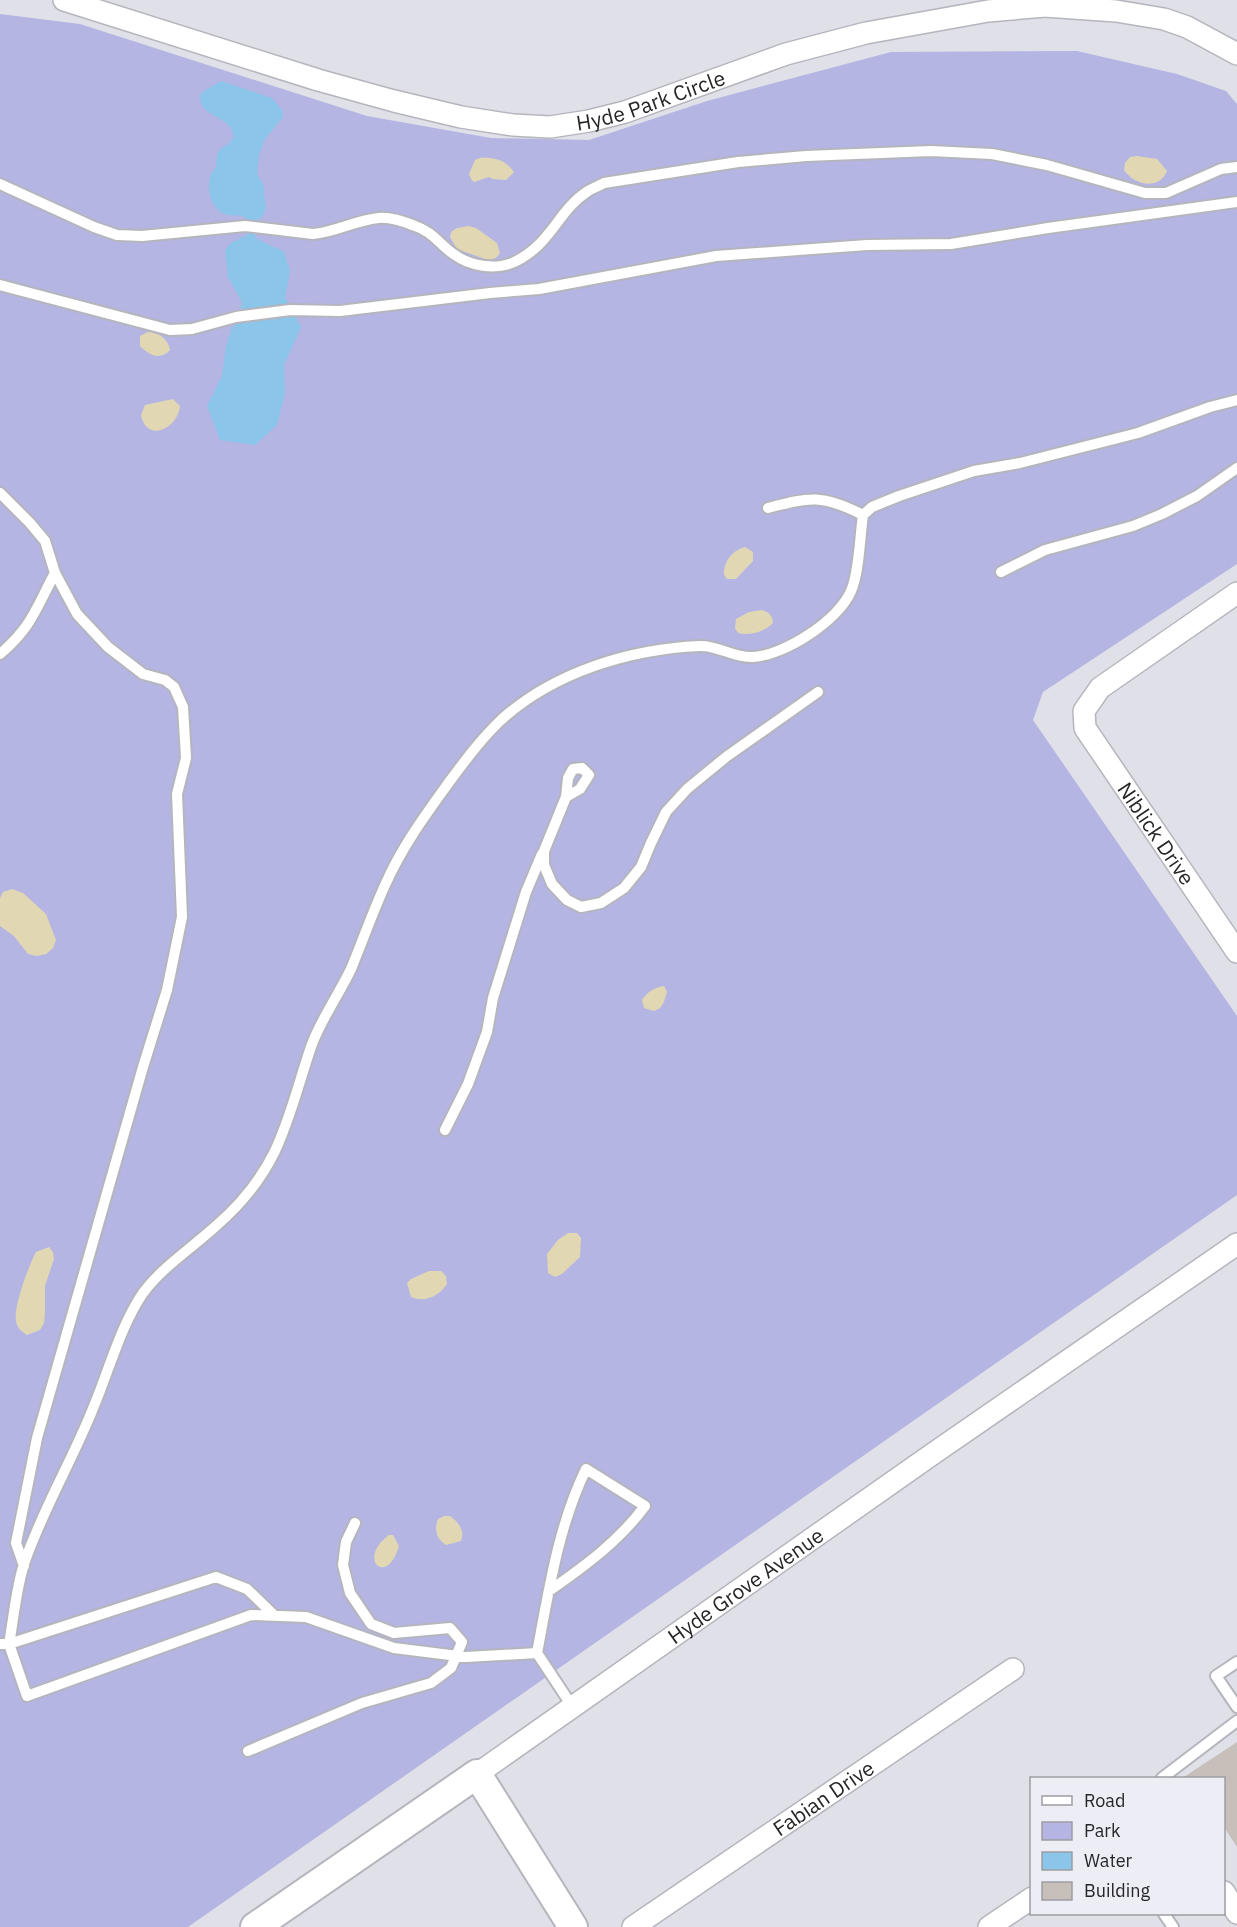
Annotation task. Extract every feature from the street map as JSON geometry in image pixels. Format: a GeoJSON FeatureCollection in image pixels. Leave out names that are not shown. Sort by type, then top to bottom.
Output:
{"type":"FeatureCollection","features":[{"type":"Feature","properties":{"kind":"street","name":"Hyde Park Circle"},"geometry":{"type":"LineString","coordinates":[[64,0],[394,101],[460,117],[513,125],[550,127],[625,112],[786,54],[866,33],[988,11],[1045,6],[1116,11],[1164,19],[1187,27],[1237,54]]}},
{"type":"Feature","properties":{"kind":"street","name":"Niblick Drive"},"geometry":{"type":"LineString","coordinates":[[1234,601],[1100,687],[1084,711],[1085,728],[1237,952]]}},
{"type":"Feature","properties":{"kind":"street","name":"Hyde Grove Avenue"},"geometry":{"type":"LineString","coordinates":[[255,1927],[1237,1244]]}},
{"type":"Feature","properties":{"kind":"street","name":"Fabian Drive"},"geometry":{"type":"LineString","coordinates":[[633,1927],[1013,1669]]}},
{"type":"Feature","properties":{"kind":"street"},"geometry":{"type":"LineString","coordinates":[[477,1774],[573,1927]]}},
{"type":"Feature","properties":{"kind":"street"},"geometry":{"type":"LineString","coordinates":[[989,1927],[1030,1899]]}},
{"type":"Feature","properties":{"kind":"lane"},"geometry":{"type":"LineString","coordinates":[[0,184],[94,228],[117,235],[142,236],[246,226],[313,234],[324,233],[359,221],[382,218],[417,226],[432,234],[455,256],[490,267],[510,264],[532,251],[549,235],[571,206],[587,192],[604,183],[738,162],[806,156],[931,151],[992,154],[1047,165],[1145,193],[1166,193],[1221,169],[1237,167]]}},
{"type":"Feature","properties":{"kind":"lane"},"geometry":{"type":"LineString","coordinates":[[0,285],[170,330],[192,329],[236,317],[290,310],[340,310],[539,289],[716,256],[867,245],[951,244],[1237,202]]}},
{"type":"Feature","properties":{"kind":"lane"},"geometry":{"type":"LineString","coordinates":[[537,1653],[466,1657],[394,1648],[306,1617],[250,1615],[27,1696],[4,1644],[24,1566],[45,1511],[92,1412],[130,1317],[143,1294],[158,1276],[240,1203],[258,1180],[273,1154],[291,1112],[314,1040],[350,971],[387,881],[412,832],[477,745],[504,718],[547,687],[588,667],[669,648],[706,646],[751,657],[791,645],[818,628],[842,607],[853,588],[863,515],[872,507],[974,471],[1020,463],[1138,433],[1210,406],[1237,400]]}},
{"type":"Feature","properties":{"kind":"lane"},"geometry":{"type":"LineString","coordinates":[[1001,572],[1045,550],[1133,526],[1162,514],[1197,496],[1237,468]]}},
{"type":"Feature","properties":{"kind":"lane"},"geometry":{"type":"LineString","coordinates":[[0,493],[45,541],[55,573],[77,614],[108,647],[143,674],[165,680],[174,687],[183,707],[186,758],[177,794],[182,917],[167,990],[140,1077],[38,1438],[16,1542],[24,1566]]}},
{"type":"Feature","properties":{"kind":"lane"},"geometry":{"type":"LineString","coordinates":[[768,508],[805,499],[824,500],[863,515]]}},
{"type":"Feature","properties":{"kind":"lane"},"geometry":{"type":"LineString","coordinates":[[0,654],[28,627],[55,573]]}},
{"type":"Feature","properties":{"kind":"lane"},"geometry":{"type":"LineString","coordinates":[[544,851],[544,865],[552,884],[567,900],[581,907],[601,903],[624,888],[641,867],[666,812],[687,789],[726,757],[818,692]]}},
{"type":"Feature","properties":{"kind":"lane"},"geometry":{"type":"LineString","coordinates":[[445,1130],[468,1084],[487,1032],[493,998],[526,892],[566,797]]}},
{"type":"Feature","properties":{"kind":"lane"},"geometry":{"type":"LineString","coordinates":[[549,1591],[614,1542],[645,1506],[586,1469],[576,1491],[561,1533],[549,1591],[537,1653],[572,1706]]}},
{"type":"Feature","properties":{"kind":"lane"},"geometry":{"type":"LineString","coordinates":[[248,1751],[362,1703],[431,1683],[451,1668],[462,1642],[450,1628],[394,1633],[371,1624],[350,1593],[343,1565],[346,1542],[355,1523]]}},
{"type":"Feature","properties":{"kind":"lane"},"geometry":{"type":"LineString","coordinates":[[4,1644],[216,1577],[247,1589],[275,1616]]}},
{"type":"Feature","properties":{"kind":"lane"},"geometry":{"type":"LineString","coordinates":[[1237,1662],[1216,1676],[1237,1707]]}},
{"type":"Feature","properties":{"kind":"lane"},"geometry":{"type":"LineString","coordinates":[[1165,1777],[1237,1721]]}},
{"type":"Feature","properties":{"kind":"green space"},"geometry":{"type":"Polygon","coordinates":[[[0,14],[80,24],[367,116],[491,138],[589,140],[707,101],[891,52],[1077,51],[1177,74],[1226,91],[1237,104],[1237,564],[1043,692],[1033,720],[1237,1016],[1237,1195],[188,1927],[0,1927],[0,14]]]}},
{"type":"Feature","properties":{"kind":"sand"},"geometry":{"type":"Polygon","coordinates":[[[1130,157],[1157,159],[1167,171],[1163,177],[1153,183],[1146,184],[1134,179],[1124,170],[1125,163],[1130,157]]]}},
{"type":"Feature","properties":{"kind":"sand"},"geometry":{"type":"Polygon","coordinates":[[[480,158],[499,160],[514,172],[506,180],[489,177],[474,182],[469,174],[475,160],[480,158]]]}},
{"type":"Feature","properties":{"kind":"sand"},"geometry":{"type":"Polygon","coordinates":[[[469,226],[476,228],[497,243],[500,253],[496,258],[488,260],[457,249],[450,237],[451,232],[457,228],[469,226]]]}},
{"type":"Feature","properties":{"kind":"sand"},"geometry":{"type":"Polygon","coordinates":[[[148,332],[163,337],[170,350],[155,356],[143,349],[140,346],[140,336],[148,332]]]}},
{"type":"Feature","properties":{"kind":"sand"},"geometry":{"type":"Polygon","coordinates":[[[173,399],[180,406],[174,421],[162,430],[149,429],[144,424],[141,415],[145,405],[173,399]]]}},
{"type":"Feature","properties":{"kind":"sand"},"geometry":{"type":"Polygon","coordinates":[[[745,547],[753,552],[753,561],[736,579],[727,579],[724,570],[727,561],[745,547]]]}},
{"type":"Feature","properties":{"kind":"sand"},"geometry":{"type":"Polygon","coordinates":[[[762,610],[770,615],[773,623],[757,632],[738,633],[735,628],[736,619],[749,612],[762,610]]]}},
{"type":"Feature","properties":{"kind":"sand"},"geometry":{"type":"Polygon","coordinates":[[[12,889],[23,893],[46,914],[56,940],[53,948],[46,954],[37,956],[28,954],[14,936],[0,926],[0,898],[3,892],[12,889]]]}},
{"type":"Feature","properties":{"kind":"sand"},"geometry":{"type":"Polygon","coordinates":[[[664,986],[667,992],[660,1008],[654,1011],[644,1008],[642,1000],[647,994],[664,986]]]}},
{"type":"Feature","properties":{"kind":"sand"},"geometry":{"type":"Polygon","coordinates":[[[568,1233],[577,1233],[581,1238],[580,1257],[562,1274],[555,1277],[548,1273],[547,1254],[558,1240],[568,1233]]]}},
{"type":"Feature","properties":{"kind":"sand"},"geometry":{"type":"Polygon","coordinates":[[[49,1247],[54,1259],[45,1286],[44,1323],[40,1330],[27,1335],[17,1326],[19,1296],[36,1252],[49,1247]]]}},
{"type":"Feature","properties":{"kind":"sand"},"geometry":{"type":"Polygon","coordinates":[[[429,1271],[441,1271],[446,1276],[447,1284],[440,1292],[426,1299],[411,1297],[407,1283],[429,1271]]]}},
{"type":"Feature","properties":{"kind":"sand"},"geometry":{"type":"Polygon","coordinates":[[[450,1516],[458,1524],[462,1530],[461,1541],[446,1545],[440,1540],[436,1526],[438,1519],[450,1516]]]}},
{"type":"Feature","properties":{"kind":"sand"},"geometry":{"type":"Polygon","coordinates":[[[389,1535],[393,1535],[399,1546],[394,1559],[382,1567],[374,1560],[375,1553],[379,1544],[389,1535]]]}},
{"type":"Feature","properties":{"kind":"water"},"geometry":{"type":"Polygon","coordinates":[[[221,81],[272,98],[282,110],[283,117],[265,139],[259,155],[257,174],[263,184],[266,207],[263,216],[257,220],[255,236],[284,252],[290,271],[285,297],[301,327],[284,365],[285,394],[277,425],[255,445],[220,440],[207,406],[222,376],[226,346],[232,328],[239,321],[242,302],[228,277],[225,250],[231,243],[247,235],[246,219],[243,216],[224,214],[211,199],[210,178],[216,167],[219,150],[234,137],[231,128],[205,110],[200,100],[201,93],[221,81]]]}},
{"type":"Feature","properties":{"kind":"building"},"geometry":{"type":"Polygon","coordinates":[[[1237,1742],[1237,1847],[1225,1829],[1225,1777],[1184,1777],[1237,1742]]]}}]}
